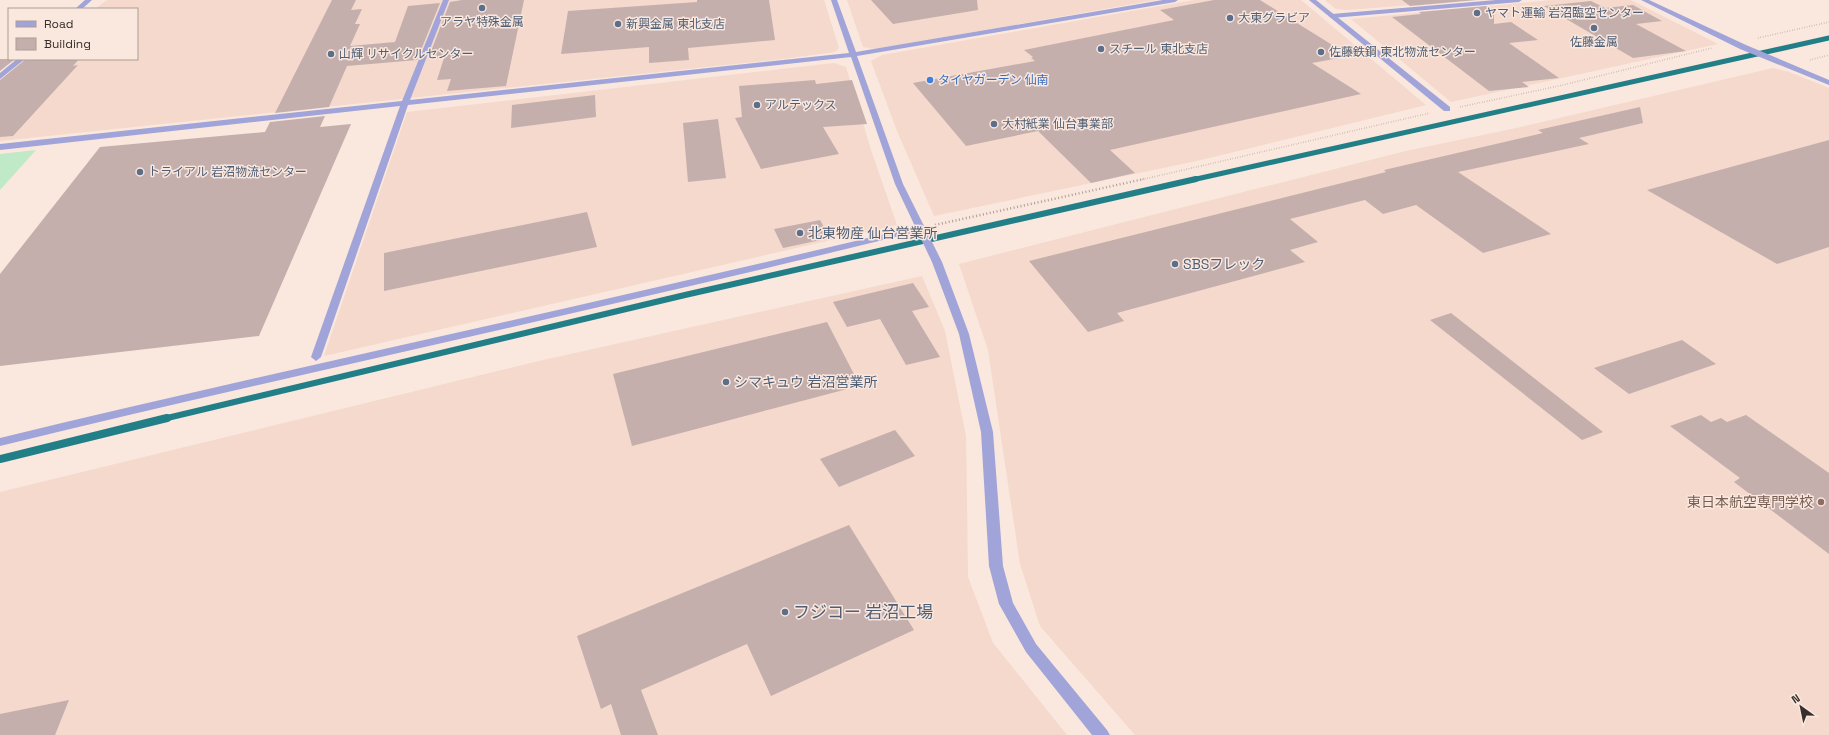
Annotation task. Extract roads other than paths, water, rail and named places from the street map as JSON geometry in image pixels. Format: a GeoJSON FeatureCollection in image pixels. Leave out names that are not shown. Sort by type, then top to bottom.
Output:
{"type":"FeatureCollection","features":[{"type":"Feature","properties":{"kind":"street"},"geometry":{"type":"LineString","coordinates":[[79,8],[89,0]]}},
{"type":"Feature","properties":{"kind":"street"},"geometry":{"type":"LineString","coordinates":[[316,357],[405,103],[446,0]]}},
{"type":"Feature","properties":{"kind":"street"},"geometry":{"type":"LineString","coordinates":[[834,0],[852,55],[899,184],[937,262],[964,334],[987,432],[996,566],[1006,604],[1031,648],[1102,735]]}},
{"type":"Feature","properties":{"kind":"street"},"geometry":{"type":"LineString","coordinates":[[0,147],[852,55],[1175,0]]}},
{"type":"Feature","properties":{"kind":"street"},"geometry":{"type":"LineString","coordinates":[[1312,0],[1447,109]]}},
{"type":"Feature","properties":{"kind":"street"},"geometry":{"type":"LineString","coordinates":[[1332,16],[1520,0]]}},
{"type":"Feature","properties":{"kind":"street"},"geometry":{"type":"LineString","coordinates":[[1644,0],[1735,43],[1829,83]]}},
{"type":"Feature","properties":{"kind":"street"},"geometry":{"type":"LineString","coordinates":[[0,77],[20,60]]}},
{"type":"Feature","properties":{"kind":"street"},"geometry":{"type":"LineString","coordinates":[[0,442],[314,367],[621,300],[922,230]]}},
{"type":"Feature","properties":{"kind":"waterway"},"geometry":{"type":"LineString","coordinates":[[1192,180],[1829,38]]}},
{"type":"Feature","properties":{"kind":"waterway"},"geometry":{"type":"LineString","coordinates":[[163,419],[685,295],[1196,179]]}},
{"type":"Feature","properties":{"kind":"waterway"},"geometry":{"type":"LineString","coordinates":[[0,459],[167,418]]}},
{"type":"Feature","properties":{"kind":"place","name":"アラヤ特殊金属"},"geometry":{"type":"Point","coordinates":[482,8]}},
{"type":"Feature","properties":{"kind":"place","name":"ヤマト運輸 岩沼臨空センター"},"geometry":{"type":"Point","coordinates":[1477,13]}},
{"type":"Feature","properties":{"kind":"place","name":"大東グラビア"},"geometry":{"type":"Point","coordinates":[1230,18]}},
{"type":"Feature","properties":{"kind":"place","name":"新興金属 東北支店"},"geometry":{"type":"Point","coordinates":[618,24]}},
{"type":"Feature","properties":{"kind":"place","name":"佐藤金属"},"geometry":{"type":"Point","coordinates":[1594,28]}},
{"type":"Feature","properties":{"kind":"place","name":"スチール 東北支店"},"geometry":{"type":"Point","coordinates":[1101,49]}},
{"type":"Feature","properties":{"kind":"place","name":"佐藤鉄鋼 東北物流センター"},"geometry":{"type":"Point","coordinates":[1321,52]}},
{"type":"Feature","properties":{"kind":"place","name":"山輝 リサイクルセンター"},"geometry":{"type":"Point","coordinates":[331,54]}},
{"type":"Feature","properties":{"kind":"place","name":"タイヤガーデン 仙南"},"geometry":{"type":"Point","coordinates":[930,80]}},
{"type":"Feature","properties":{"kind":"place","name":"アルテックス"},"geometry":{"type":"Point","coordinates":[757,105]}},
{"type":"Feature","properties":{"kind":"place","name":"大村紙業 仙台事業部"},"geometry":{"type":"Point","coordinates":[994,124]}},
{"type":"Feature","properties":{"kind":"place","name":"トライアル 岩沼物流センター"},"geometry":{"type":"Point","coordinates":[140,172]}},
{"type":"Feature","properties":{"kind":"place","name":"北東物産 仙台営業所"},"geometry":{"type":"Point","coordinates":[800,233]}},
{"type":"Feature","properties":{"kind":"place","name":"SBSフレック"},"geometry":{"type":"Point","coordinates":[1175,264]}},
{"type":"Feature","properties":{"kind":"place","name":"シマキュウ 岩沼営業所"},"geometry":{"type":"Point","coordinates":[726,382]}},
{"type":"Feature","properties":{"kind":"place","name":"東日本航空専門学校"},"geometry":{"type":"Point","coordinates":[1821,502]}},
{"type":"Feature","properties":{"kind":"place","name":"フジコー 岩沼工場"},"geometry":{"type":"Point","coordinates":[785,612]}}]}
